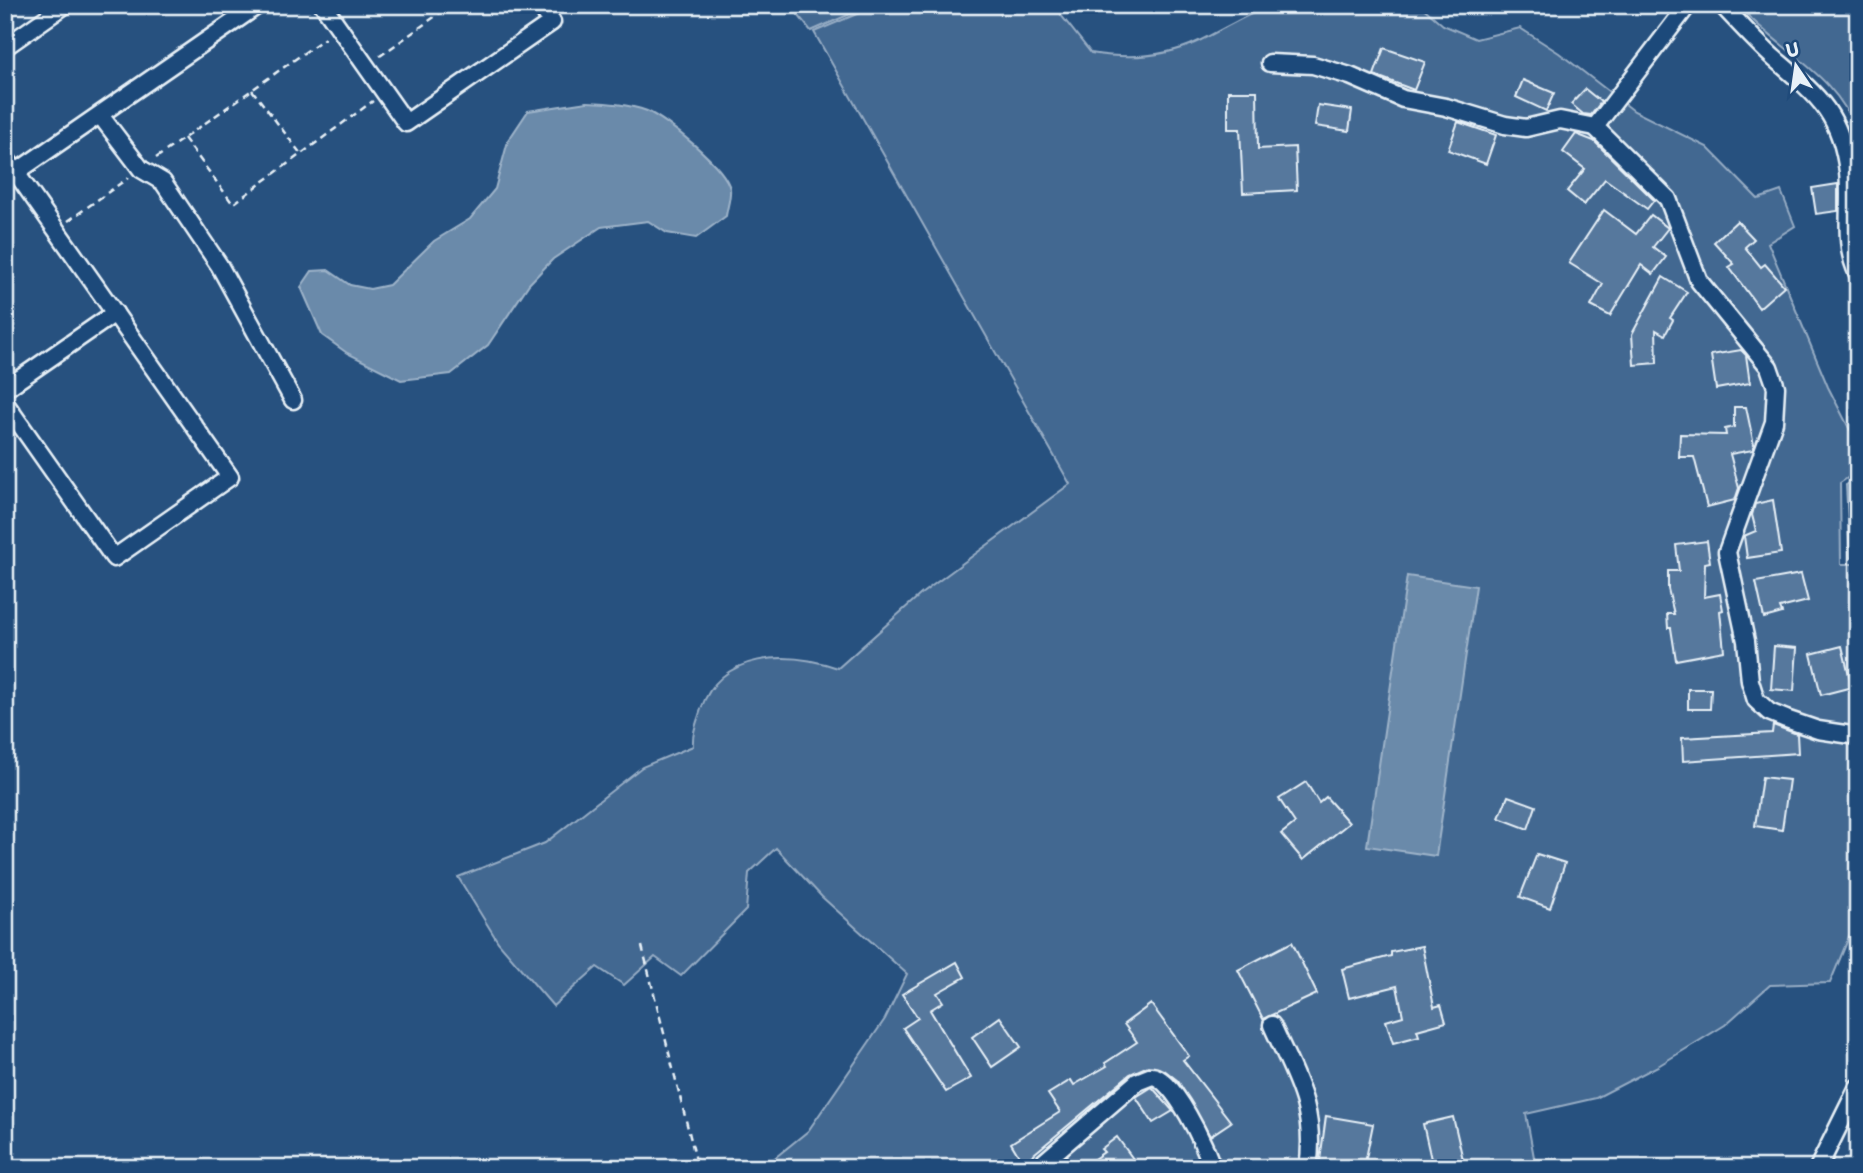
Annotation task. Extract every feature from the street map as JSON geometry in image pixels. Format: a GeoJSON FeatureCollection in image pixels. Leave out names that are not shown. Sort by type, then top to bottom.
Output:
{"type":"FeatureCollection","features":[{"type":"Feature","properties":{"kind":"street"},"geometry":{"type":"LineString","coordinates":[[5,47],[65,5]]}},
{"type":"Feature","properties":{"kind":"street"},"geometry":{"type":"LineString","coordinates":[[11,176],[100,114],[236,11],[258,5]]}},
{"type":"Feature","properties":{"kind":"street"},"geometry":{"type":"LineString","coordinates":[[323,5],[406,123],[552,22],[540,5]]}},
{"type":"Feature","properties":{"kind":"street"},"geometry":{"type":"LineString","coordinates":[[1595,127],[1688,5]]}},
{"type":"Feature","properties":{"kind":"street"},"geometry":{"type":"LineString","coordinates":[[1722,5],[1774,57],[1815,92],[1835,121],[1848,168],[1851,197],[1849,234],[1858,274]]}},
{"type":"Feature","properties":{"kind":"street"},"geometry":{"type":"LineString","coordinates":[[1270,63],[1313,65],[1350,76],[1403,99],[1446,107],[1505,125],[1526,128],[1560,120],[1595,127],[1668,199],[1699,281],[1769,368],[1776,387],[1774,422],[1727,552],[1746,641],[1750,681],[1756,699],[1769,712],[1786,719],[1818,730],[1858,736]]}},
{"type":"Feature","properties":{"kind":"street"},"geometry":{"type":"LineString","coordinates":[[100,114],[141,169],[163,182],[219,265],[293,400]]}},
{"type":"Feature","properties":{"kind":"street"},"geometry":{"type":"LineString","coordinates":[[5,157],[11,176],[56,229],[230,477],[114,558],[5,403]]}},
{"type":"Feature","properties":{"kind":"street"},"geometry":{"type":"LineString","coordinates":[[5,389],[115,313]]}},
{"type":"Feature","properties":{"kind":"street"},"geometry":{"type":"LineString","coordinates":[[1272,1025],[1309,1109],[1312,1140],[1308,1168]]}},
{"type":"Feature","properties":{"kind":"street"},"geometry":{"type":"LineString","coordinates":[[1037,1168],[1137,1082],[1152,1076],[1163,1080],[1186,1113],[1199,1133],[1212,1168]]}},
{"type":"Feature","properties":{"kind":"street"},"geometry":{"type":"LineString","coordinates":[[1818,1168],[1858,1087]]}},
{"type":"Feature","properties":{"kind":"path"},"geometry":{"type":"LineString","coordinates":[[366,66],[451,5]]}},
{"type":"Feature","properties":{"kind":"path"},"geometry":{"type":"LineString","coordinates":[[56,229],[339,28]]}},
{"type":"Feature","properties":{"kind":"path"},"geometry":{"type":"LineString","coordinates":[[252,90],[301,154]]}},
{"type":"Feature","properties":{"kind":"path"},"geometry":{"type":"LineString","coordinates":[[184,138],[233,204],[385,93]]}},
{"type":"Feature","properties":{"kind":"path"},"geometry":{"type":"LineString","coordinates":[[642,946],[698,1168]]}},
{"type":"Feature","properties":{"kind":"shaded area"},"geometry":{"type":"Polygon","coordinates":[[[790,5],[871,5],[811,31],[790,5]]]}},
{"type":"Feature","properties":{"kind":"shaded area"},"geometry":{"type":"Polygon","coordinates":[[[878,5],[1060,5],[1061,15],[1091,53],[1132,56],[1160,53],[1186,46],[1248,16],[1279,5],[1420,5],[1443,25],[1476,39],[1520,28],[1559,53],[1634,111],[1707,147],[1758,199],[1781,191],[1795,226],[1768,243],[1828,387],[1850,430],[1858,425],[1858,471],[1840,483],[1841,564],[1858,564],[1858,915],[1830,983],[1770,985],[1725,1025],[1658,1066],[1596,1098],[1526,1114],[1536,1168],[775,1168],[771,1161],[808,1131],[885,1019],[907,974],[822,897],[776,848],[749,873],[746,910],[681,976],[655,957],[624,985],[597,967],[553,1006],[498,942],[458,877],[545,843],[642,767],[693,746],[696,723],[711,690],[724,676],[740,666],[758,660],[778,658],[798,659],[838,668],[921,594],[1070,484],[814,32],[878,5]]]}},
{"type":"Feature","properties":{"kind":"shaded area"},"geometry":{"type":"Polygon","coordinates":[[[1738,5],[1858,5],[1858,134],[1848,112],[1821,78],[1738,5]]]}},
{"type":"Feature","properties":{"kind":"shaded area"},"geometry":{"type":"Polygon","coordinates":[[[587,102],[625,105],[647,111],[681,134],[707,157],[726,180],[730,192],[726,216],[696,238],[667,233],[648,221],[601,227],[553,259],[529,284],[488,345],[451,374],[401,380],[347,353],[322,335],[301,287],[312,271],[328,270],[350,285],[370,289],[389,285],[434,241],[470,219],[495,189],[508,141],[528,111],[587,102]]]}},
{"type":"Feature","properties":{"kind":"shaded area"},"geometry":{"type":"Polygon","coordinates":[[[1858,478],[1858,558],[1850,558],[1846,485],[1858,478]]]}},
{"type":"Feature","properties":{"kind":"shaded area"},"geometry":{"type":"Polygon","coordinates":[[[1407,576],[1476,586],[1436,856],[1367,846],[1407,576]]]}},
{"type":"Feature","properties":{"kind":"building"},"geometry":{"type":"Polygon","coordinates":[[[1384,48],[1425,62],[1414,90],[1374,75],[1384,48]]]}},
{"type":"Feature","properties":{"kind":"building"},"geometry":{"type":"Polygon","coordinates":[[[1523,80],[1554,93],[1546,111],[1516,97],[1523,80]]]}},
{"type":"Feature","properties":{"kind":"building"},"geometry":{"type":"Polygon","coordinates":[[[1585,89],[1601,102],[1591,115],[1583,114],[1571,104],[1585,89]]]}},
{"type":"Feature","properties":{"kind":"building"},"geometry":{"type":"Polygon","coordinates":[[[1228,91],[1257,91],[1258,149],[1295,147],[1297,190],[1243,193],[1240,129],[1228,129],[1228,91]]]}},
{"type":"Feature","properties":{"kind":"building"},"geometry":{"type":"Polygon","coordinates":[[[1318,105],[1352,110],[1349,131],[1315,126],[1318,105]]]}},
{"type":"Feature","properties":{"kind":"building"},"geometry":{"type":"Polygon","coordinates":[[[1458,122],[1496,135],[1486,164],[1448,150],[1458,122]]]}},
{"type":"Feature","properties":{"kind":"building"},"geometry":{"type":"Polygon","coordinates":[[[1576,134],[1594,141],[1654,200],[1647,209],[1605,179],[1584,205],[1567,191],[1585,169],[1563,152],[1576,134]]]}},
{"type":"Feature","properties":{"kind":"building"},"geometry":{"type":"Polygon","coordinates":[[[1838,184],[1838,211],[1816,214],[1812,188],[1838,184]]]}},
{"type":"Feature","properties":{"kind":"building"},"geometry":{"type":"Polygon","coordinates":[[[1604,210],[1636,234],[1651,215],[1668,228],[1653,247],[1666,257],[1653,274],[1641,265],[1610,316],[1591,306],[1603,284],[1569,263],[1604,210]]]}},
{"type":"Feature","properties":{"kind":"building"},"geometry":{"type":"Polygon","coordinates":[[[1737,221],[1754,239],[1745,247],[1761,267],[1765,264],[1784,286],[1759,308],[1729,267],[1734,264],[1714,242],[1737,221]]]}},
{"type":"Feature","properties":{"kind":"building"},"geometry":{"type":"Polygon","coordinates":[[[1663,277],[1687,292],[1670,318],[1673,320],[1665,335],[1656,330],[1657,363],[1634,365],[1632,334],[1663,277]]]}},
{"type":"Feature","properties":{"kind":"building"},"geometry":{"type":"Polygon","coordinates":[[[1741,350],[1746,355],[1750,383],[1716,389],[1711,355],[1741,350]]]}},
{"type":"Feature","properties":{"kind":"building"},"geometry":{"type":"Polygon","coordinates":[[[1734,407],[1746,407],[1753,450],[1730,454],[1739,488],[1735,500],[1707,507],[1694,457],[1679,457],[1680,434],[1726,435],[1725,429],[1734,427],[1734,407]]]}},
{"type":"Feature","properties":{"kind":"building"},"geometry":{"type":"Polygon","coordinates":[[[1773,500],[1781,553],[1747,558],[1744,536],[1756,531],[1752,515],[1755,504],[1773,500]]]}},
{"type":"Feature","properties":{"kind":"building"},"geometry":{"type":"Polygon","coordinates":[[[1707,541],[1710,562],[1705,563],[1704,597],[1720,594],[1724,651],[1676,660],[1671,628],[1668,628],[1667,614],[1674,614],[1668,589],[1668,571],[1679,571],[1676,545],[1707,541]]]}},
{"type":"Feature","properties":{"kind":"building"},"geometry":{"type":"Polygon","coordinates":[[[1801,574],[1808,601],[1780,608],[1782,613],[1764,618],[1756,582],[1801,574]]]}},
{"type":"Feature","properties":{"kind":"building"},"geometry":{"type":"Polygon","coordinates":[[[1774,646],[1797,648],[1794,691],[1771,689],[1774,646]]]}},
{"type":"Feature","properties":{"kind":"building"},"geometry":{"type":"Polygon","coordinates":[[[1842,646],[1852,687],[1821,695],[1811,654],[1842,646]]]}},
{"type":"Feature","properties":{"kind":"building"},"geometry":{"type":"Polygon","coordinates":[[[1688,689],[1711,689],[1710,709],[1688,709],[1688,689]]]}},
{"type":"Feature","properties":{"kind":"building"},"geometry":{"type":"Polygon","coordinates":[[[1773,725],[1797,734],[1798,753],[1683,761],[1682,738],[1772,733],[1773,725]]]}},
{"type":"Feature","properties":{"kind":"building"},"geometry":{"type":"Polygon","coordinates":[[[1762,777],[1789,780],[1782,830],[1755,826],[1762,777]]]}},
{"type":"Feature","properties":{"kind":"building"},"geometry":{"type":"Polygon","coordinates":[[[1306,782],[1319,803],[1326,797],[1349,823],[1303,860],[1281,834],[1295,823],[1279,799],[1306,782]]]}},
{"type":"Feature","properties":{"kind":"building"},"geometry":{"type":"Polygon","coordinates":[[[1508,796],[1536,806],[1528,829],[1499,818],[1508,796]]]}},
{"type":"Feature","properties":{"kind":"building"},"geometry":{"type":"Polygon","coordinates":[[[1537,854],[1565,863],[1550,908],[1520,897],[1537,854]]]}},
{"type":"Feature","properties":{"kind":"building"},"geometry":{"type":"Polygon","coordinates":[[[1292,942],[1317,994],[1263,1019],[1238,970],[1292,942]]]}},
{"type":"Feature","properties":{"kind":"building"},"geometry":{"type":"Polygon","coordinates":[[[1422,946],[1434,1007],[1441,1005],[1446,1022],[1417,1030],[1419,1036],[1393,1043],[1386,1021],[1403,1016],[1397,986],[1349,998],[1342,969],[1391,956],[1391,952],[1422,946]]]}},
{"type":"Feature","properties":{"kind":"building"},"geometry":{"type":"Polygon","coordinates":[[[957,962],[965,977],[937,993],[943,1002],[930,1010],[971,1078],[946,1092],[903,1028],[918,1018],[902,994],[957,962]]]}},
{"type":"Feature","properties":{"kind":"building"},"geometry":{"type":"Polygon","coordinates":[[[1151,1004],[1189,1056],[1183,1060],[1231,1122],[1210,1136],[1178,1081],[1164,1070],[1148,1066],[1130,1074],[1023,1163],[1011,1143],[1060,1112],[1048,1094],[1071,1080],[1074,1085],[1107,1066],[1105,1063],[1137,1042],[1124,1024],[1151,1004]]]}},
{"type":"Feature","properties":{"kind":"building"},"geometry":{"type":"Polygon","coordinates":[[[1000,1017],[1021,1047],[992,1067],[972,1037],[1000,1017]]]}},
{"type":"Feature","properties":{"kind":"building"},"geometry":{"type":"Polygon","coordinates":[[[1152,1087],[1173,1111],[1153,1123],[1136,1097],[1152,1087]]]}},
{"type":"Feature","properties":{"kind":"building"},"geometry":{"type":"Polygon","coordinates":[[[1326,1116],[1373,1124],[1364,1168],[1319,1168],[1326,1116]]]}},
{"type":"Feature","properties":{"kind":"building"},"geometry":{"type":"Polygon","coordinates":[[[1453,1117],[1465,1168],[1433,1168],[1423,1124],[1453,1117]]]}},
{"type":"Feature","properties":{"kind":"building"},"geometry":{"type":"Polygon","coordinates":[[[1117,1137],[1136,1163],[1129,1168],[1081,1168],[1104,1152],[1101,1149],[1117,1137]]]}}]}
